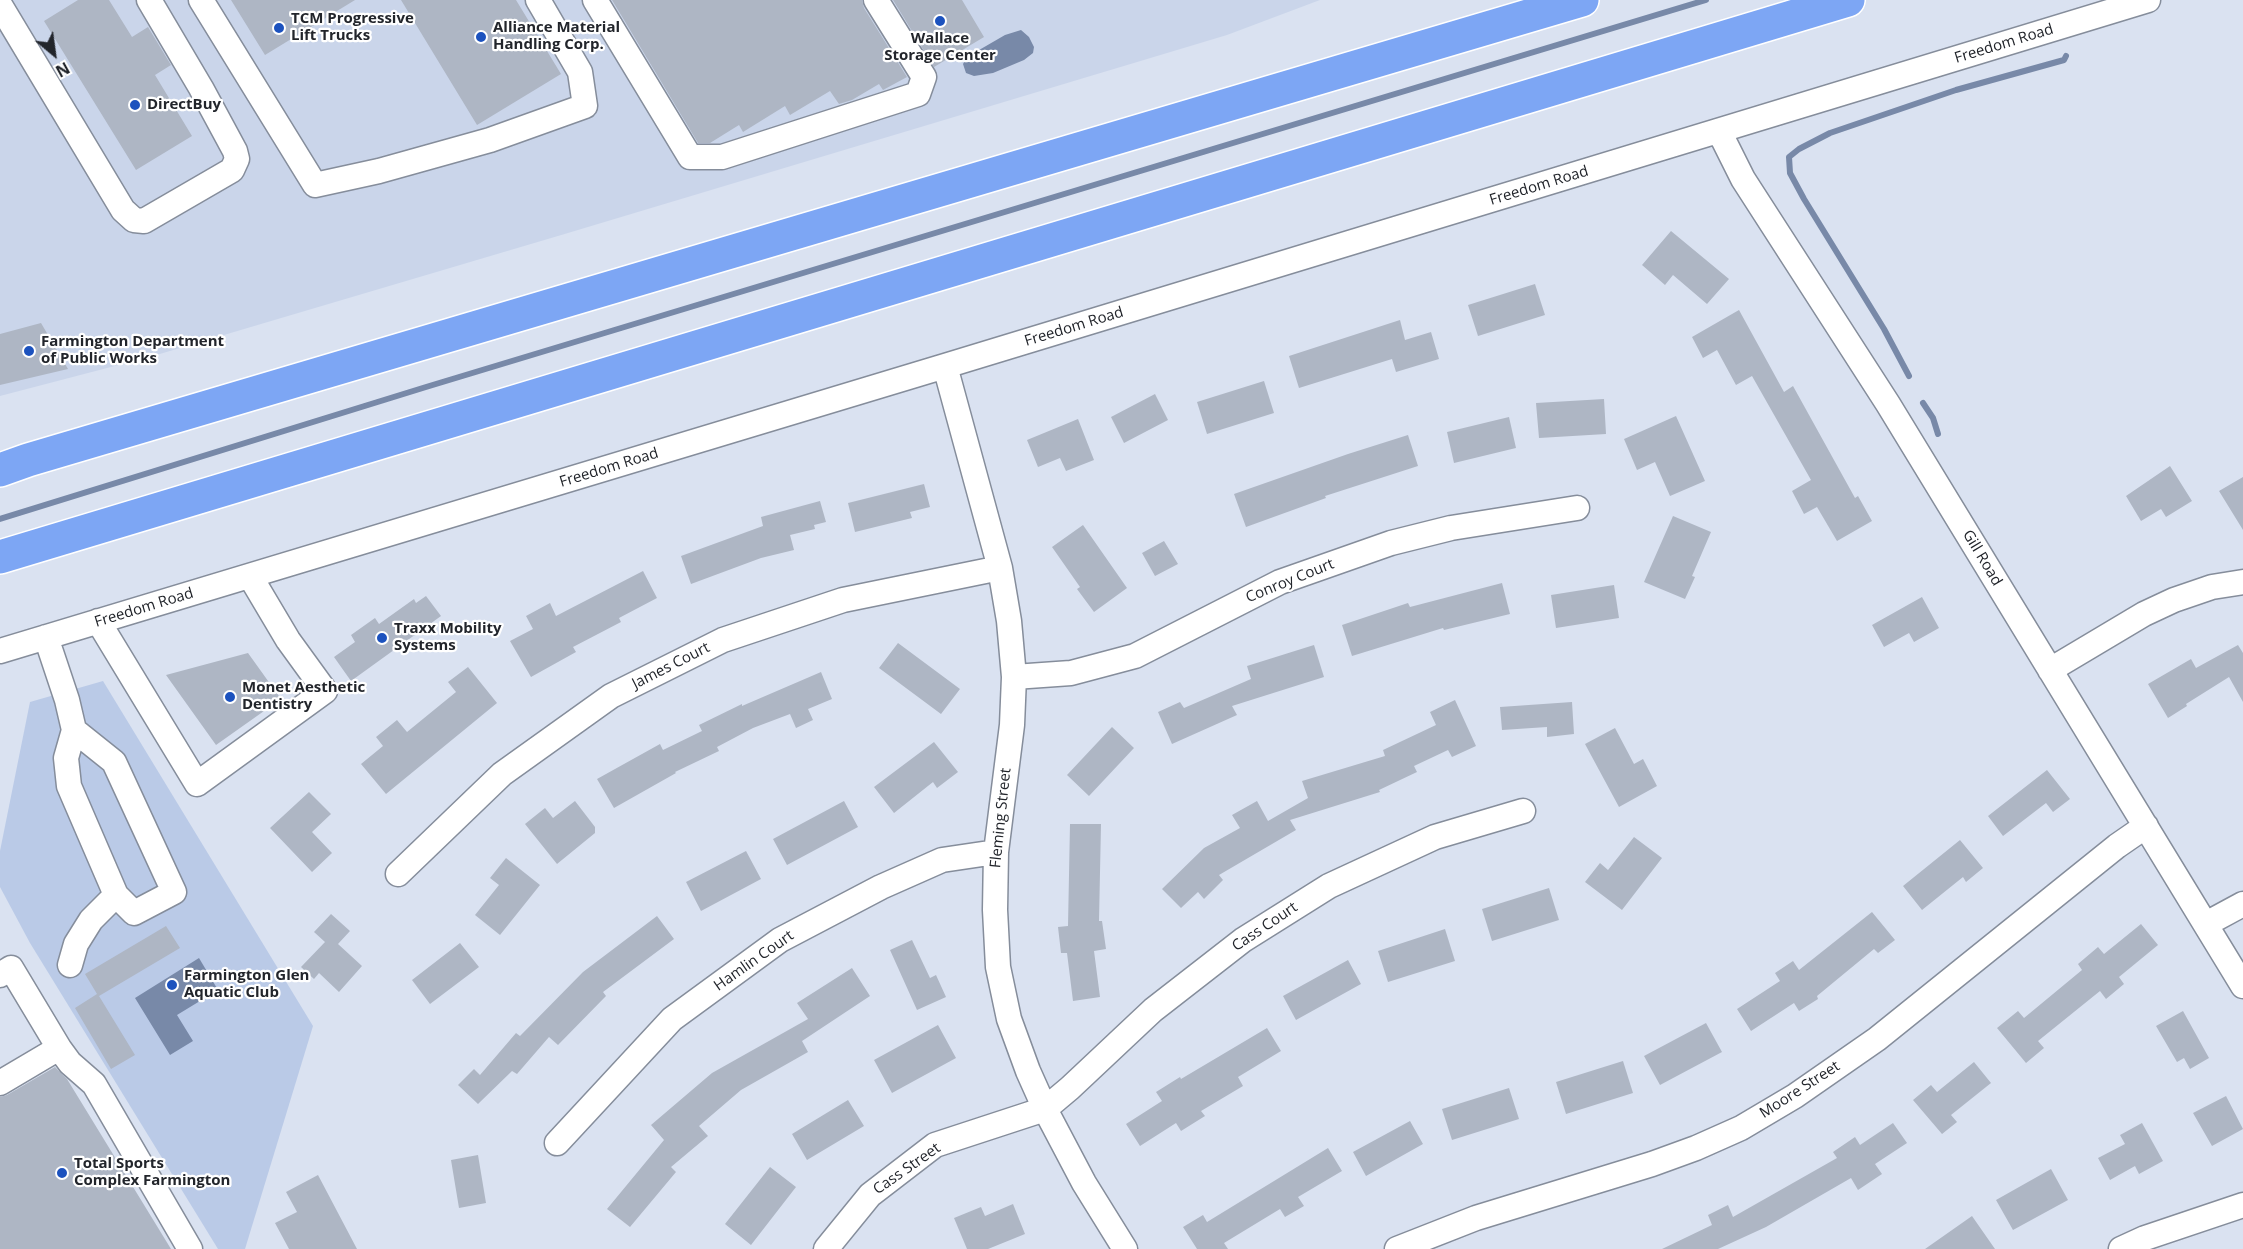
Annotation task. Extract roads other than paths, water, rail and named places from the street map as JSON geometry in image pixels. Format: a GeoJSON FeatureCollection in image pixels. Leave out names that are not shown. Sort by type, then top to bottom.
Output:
{"type":"FeatureCollection","features":[{"type":"Feature","properties":{"kind":"highway"},"geometry":{"type":"LineString","coordinates":[[9,465],[1582,0]]}},
{"type":"Feature","properties":{"kind":"highway"},"geometry":{"type":"LineString","coordinates":[[0,557],[1848,0]]}},
{"type":"Feature","properties":{"kind":"street"},"geometry":{"type":"LineString","coordinates":[[8,0],[0,5],[123,210],[134,220],[144,221],[232,170],[237,159],[235,151],[201,88],[149,0]]}},
{"type":"Feature","properties":{"kind":"street"},"geometry":{"type":"LineString","coordinates":[[201,0],[315,185],[379,171],[490,140],[585,106],[580,72],[538,0]]}},
{"type":"Feature","properties":{"kind":"street"},"geometry":{"type":"LineString","coordinates":[[595,0],[690,157],[722,157],[918,94],[924,77],[876,0]]}},
{"type":"Feature","properties":{"kind":"street","name":"Freedom Road"},"geometry":{"type":"LineString","coordinates":[[0,651],[2148,0]]}},
{"type":"Feature","properties":{"kind":"street","name":"Gill Road"},"geometry":{"type":"LineString","coordinates":[[1719,131],[1743,179],[1888,404],[2243,986]]}},
{"type":"Feature","properties":{"kind":"street","name":"Fleming Street"},"geometry":{"type":"LineString","coordinates":[[945,366],[1000,568],[1010,621],[1014,676],[1012,724],[996,852],[995,910],[998,967],[1009,1018],[1028,1071],[1045,1109],[1084,1183],[1125,1249]]}},
{"type":"Feature","properties":{"kind":"street","name":"Conroy Court"},"geometry":{"type":"LineString","coordinates":[[1014,676],[1071,673],[1135,656],[1280,582],[1391,543],[1451,528],[1577,508]]}},
{"type":"Feature","properties":{"kind":"street","name":"James Court"},"geometry":{"type":"LineString","coordinates":[[398,874],[501,774],[611,696],[723,640],[843,600],[1000,568]]}},
{"type":"Feature","properties":{"kind":"street"},"geometry":{"type":"LineString","coordinates":[[98,621],[197,784],[325,691],[288,640],[250,576]]}},
{"type":"Feature","properties":{"kind":"street"},"geometry":{"type":"LineString","coordinates":[[2050,670],[2144,614],[2174,600],[2212,587],[2243,582]]}},
{"type":"Feature","properties":{"kind":"street"},"geometry":{"type":"LineString","coordinates":[[46,637],[67,700],[74,730],[66,758],[69,786],[116,895],[134,913],[174,892],[114,762],[74,730]]}},
{"type":"Feature","properties":{"kind":"street","name":"Cass Court"},"geometry":{"type":"LineString","coordinates":[[1045,1109],[1162,1003],[1243,940],[1329,886],[1435,837],[1523,811]]}},
{"type":"Feature","properties":{"kind":"street","name":"Moore Street"},"geometry":{"type":"LineString","coordinates":[[1396,1249],[1476,1218],[1652,1164],[1741,1128],[1795,1096],[1877,1039],[2117,846],[2146,826]]}},
{"type":"Feature","properties":{"kind":"street","name":"Hamlin Court"},"geometry":{"type":"LineString","coordinates":[[557,1143],[672,1019],[780,940],[880,887],[942,860],[996,852]]}},
{"type":"Feature","properties":{"kind":"street"},"geometry":{"type":"LineString","coordinates":[[70,964],[76,944],[91,920],[116,895]]}},
{"type":"Feature","properties":{"kind":"street"},"geometry":{"type":"LineString","coordinates":[[2205,924],[2243,904]]}},
{"type":"Feature","properties":{"kind":"street"},"geometry":{"type":"LineString","coordinates":[[0,975],[11,968],[70,1064],[94,1083],[190,1249]]}},
{"type":"Feature","properties":{"kind":"street"},"geometry":{"type":"LineString","coordinates":[[0,1083],[59,1048]]}},
{"type":"Feature","properties":{"kind":"street","name":"Cass Street"},"geometry":{"type":"LineString","coordinates":[[826,1249],[870,1195],[936,1145],[1045,1109]]}},
{"type":"Feature","properties":{"kind":"street"},"geometry":{"type":"LineString","coordinates":[[2121,1249],[2145,1238],[2243,1205]]}},
{"type":"Feature","properties":{"kind":"waterway"},"geometry":{"type":"LineString","coordinates":[[0,519],[426,387],[1706,0]]}},
{"type":"Feature","properties":{"kind":"waterway"},"geometry":{"type":"LineString","coordinates":[[1909,376],[1884,329],[1804,199],[1790,173],[1789,157],[1799,149],[1830,133],[1956,90],[2064,60],[2066,56]]}},
{"type":"Feature","properties":{"kind":"waterway"},"geometry":{"type":"LineString","coordinates":[[1923,403],[1933,418],[1938,434]]}},
{"type":"Feature","properties":{"kind":"place","name":"Wallace Storage Center"},"geometry":{"type":"Point","coordinates":[940,21]}},
{"type":"Feature","properties":{"kind":"place","name":"TCM Progressive Lift Trucks"},"geometry":{"type":"Point","coordinates":[279,28]}},
{"type":"Feature","properties":{"kind":"place","name":"Alliance Material Handling Corp."},"geometry":{"type":"Point","coordinates":[481,37]}},
{"type":"Feature","properties":{"kind":"place","name":"DirectBuy"},"geometry":{"type":"Point","coordinates":[135,105]}},
{"type":"Feature","properties":{"kind":"place","name":"Farmington Department of Public Works"},"geometry":{"type":"Point","coordinates":[29,351]}},
{"type":"Feature","properties":{"kind":"place","name":"Traxx Mobility Systems"},"geometry":{"type":"Point","coordinates":[382,638]}},
{"type":"Feature","properties":{"kind":"place","name":"Monet Aesthetic Dentistry"},"geometry":{"type":"Point","coordinates":[230,697]}},
{"type":"Feature","properties":{"kind":"place","name":"Farmington Glen Aquatic Club"},"geometry":{"type":"Point","coordinates":[172,985]}},
{"type":"Feature","properties":{"kind":"place","name":"Total Sports Complex Farmington"},"geometry":{"type":"Point","coordinates":[62,1173]}}]}
